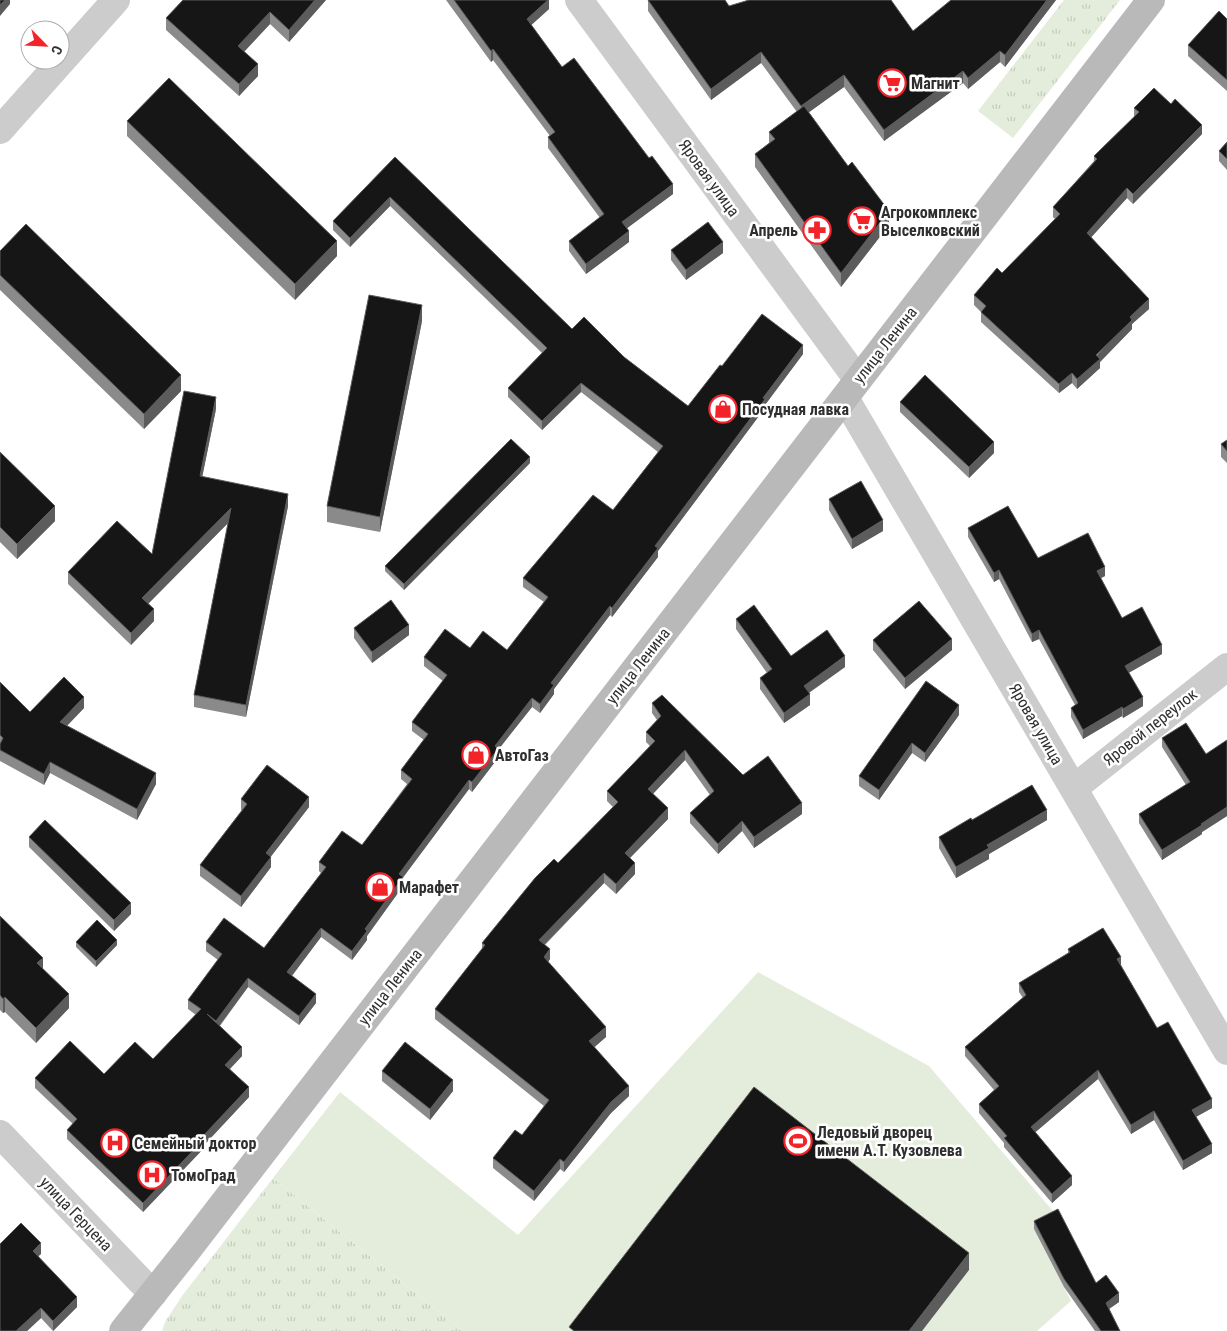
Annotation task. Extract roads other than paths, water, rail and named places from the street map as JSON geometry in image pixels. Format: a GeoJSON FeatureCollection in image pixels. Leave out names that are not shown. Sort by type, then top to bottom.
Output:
{"type":"FeatureCollection","features":[{"type":"Feature","properties":{"kind":"main road","name":"улица Ленина"},"geometry":{"type":"LineString","coordinates":[[123,1331],[1151,0]]}},
{"type":"Feature","properties":{"kind":"street"},"geometry":{"type":"LineString","coordinates":[[0,130],[116,0]]}},
{"type":"Feature","properties":{"kind":"street","name":"Яровая улица"},"geometry":{"type":"LineString","coordinates":[[578,0],[851,389],[1074,788],[1227,1051]]}},
{"type":"Feature","properties":{"kind":"street","name":"Яровой переулок"},"geometry":{"type":"LineString","coordinates":[[1074,788],[1227,667]]}},
{"type":"Feature","properties":{"kind":"street","name":"улица Герцена"},"geometry":{"type":"LineString","coordinates":[[0,1134],[153,1294]]}},
{"type":"Feature","properties":{"kind":"place","name":"Магнит"},"geometry":{"type":"Point","coordinates":[892,83]}},
{"type":"Feature","properties":{"kind":"place","name":"Агрокомплекс Выселковский"},"geometry":{"type":"Point","coordinates":[862,221]}},
{"type":"Feature","properties":{"kind":"place","name":"Апрель"},"geometry":{"type":"Point","coordinates":[817,230]}},
{"type":"Feature","properties":{"kind":"place","name":"Посудная лавка"},"geometry":{"type":"Point","coordinates":[723,409]}},
{"type":"Feature","properties":{"kind":"place","name":"АвтоГаз"},"geometry":{"type":"Point","coordinates":[476,755]}},
{"type":"Feature","properties":{"kind":"place","name":"Марафет"},"geometry":{"type":"Point","coordinates":[380,887]}},
{"type":"Feature","properties":{"kind":"place","name":"Ледовый дворец имени А.Т. Кузовлева"},"geometry":{"type":"Point","coordinates":[798,1141]}},
{"type":"Feature","properties":{"kind":"place","name":"Семейный доктор"},"geometry":{"type":"Point","coordinates":[115,1143]}},
{"type":"Feature","properties":{"kind":"place","name":"ТомоГрад"},"geometry":{"type":"Point","coordinates":[152,1175]}}]}
